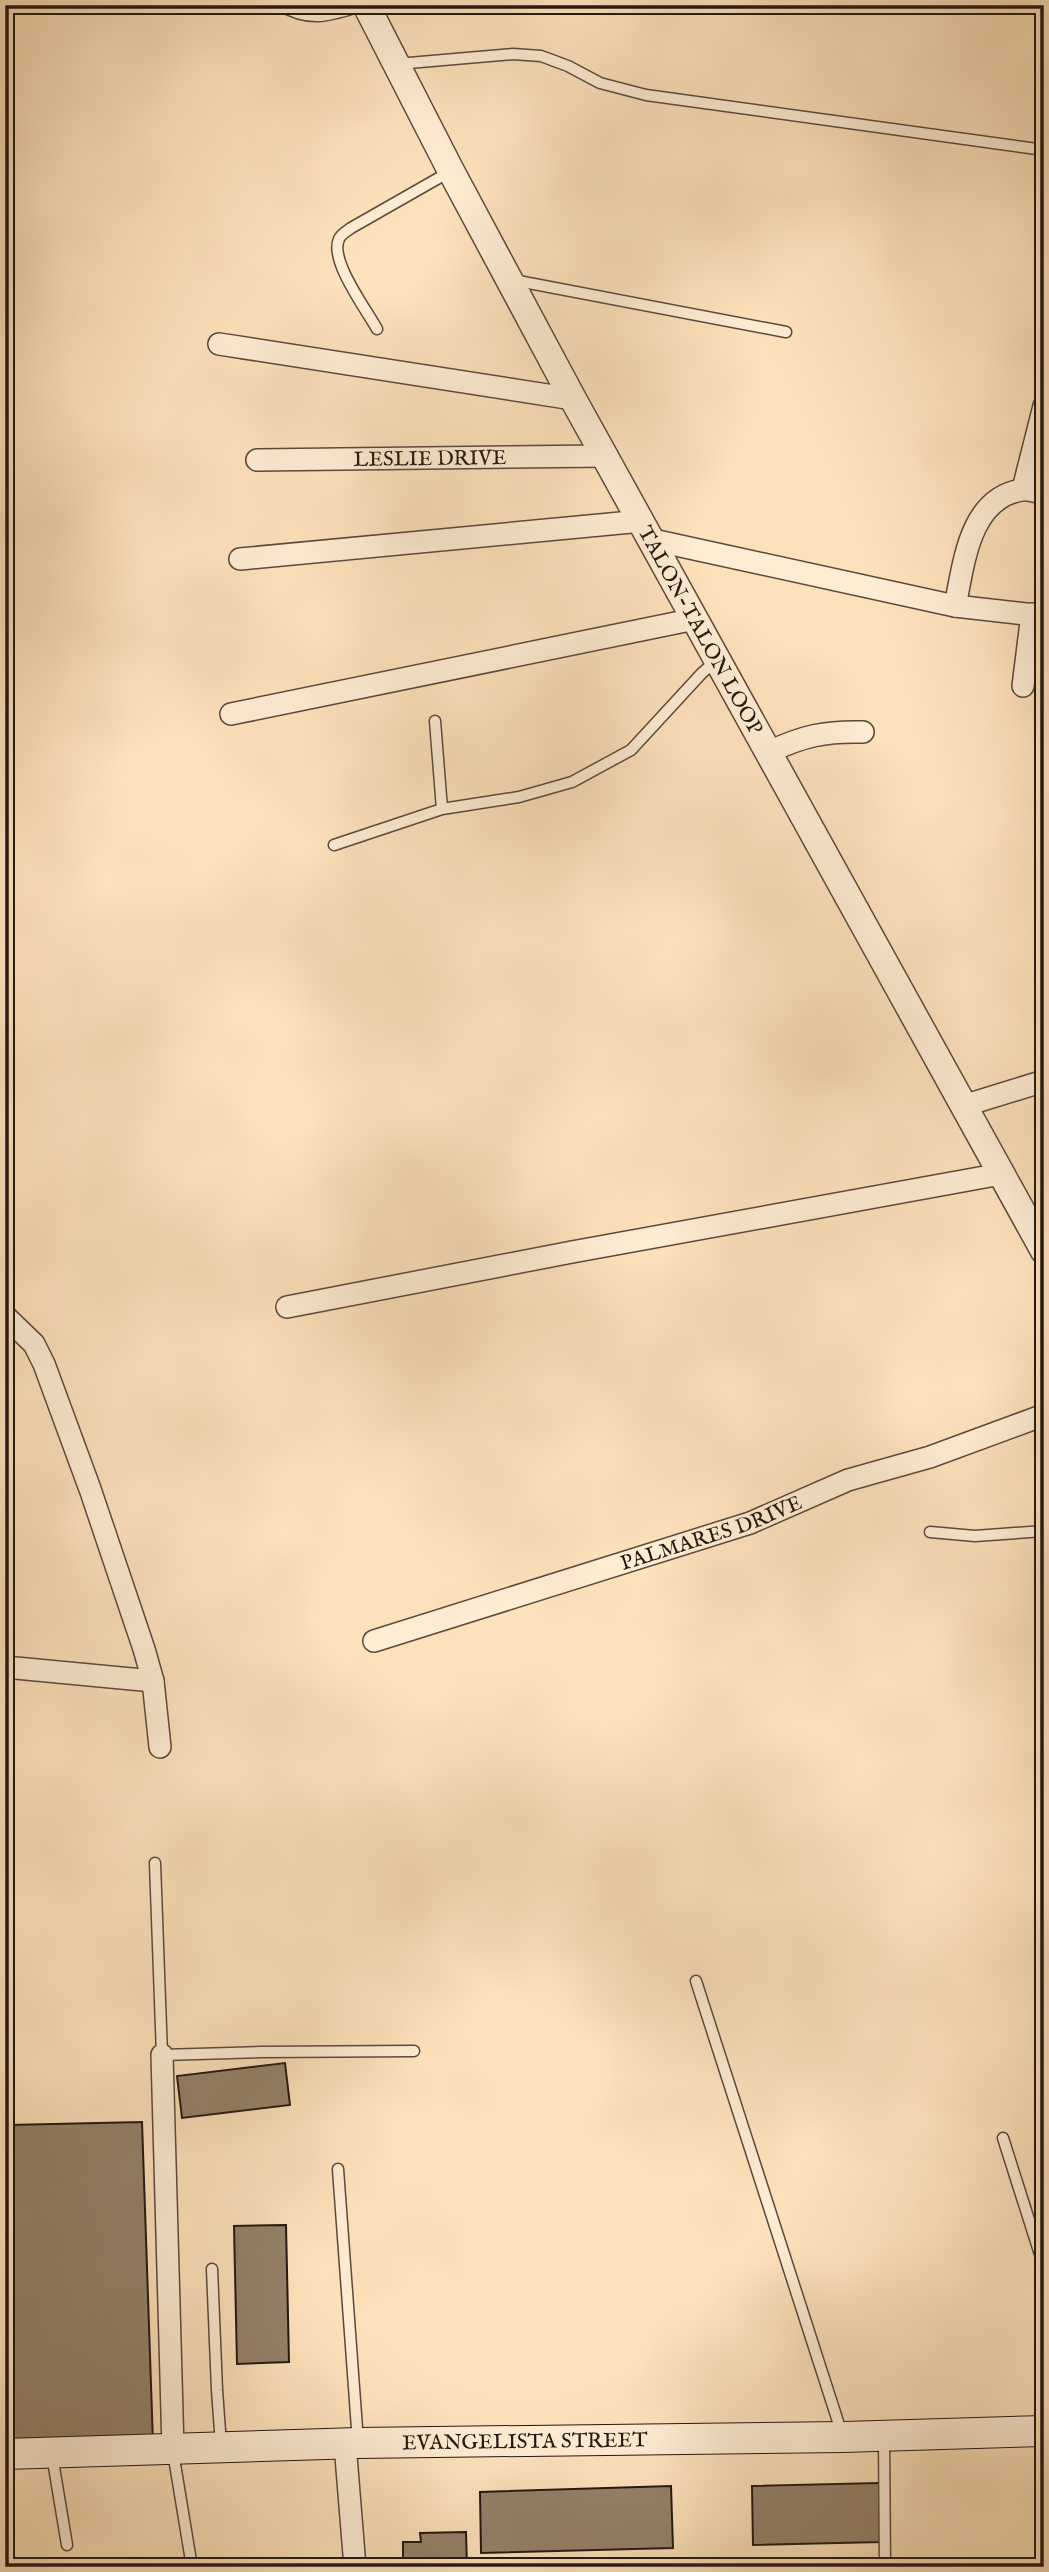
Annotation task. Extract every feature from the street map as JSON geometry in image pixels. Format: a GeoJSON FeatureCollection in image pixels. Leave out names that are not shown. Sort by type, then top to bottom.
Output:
{"type":"FeatureCollection","features":[{"type":"Feature","properties":{"kind":"main road","name":"EVANGELISTA STREET"},"geometry":{"type":"LineString","coordinates":[[5,2454],[351,2444],[843,2437],[1044,2431]]}},
{"type":"Feature","properties":{"kind":"street","name":"TALON-TALON LOOP"},"geometry":{"type":"LineString","coordinates":[[365,5],[573,399],[1044,1251]]}},
{"type":"Feature","properties":{"kind":"street"},"geometry":{"type":"LineString","coordinates":[[219,344],[573,399]]}},
{"type":"Feature","properties":{"kind":"street"},"geometry":{"type":"LineString","coordinates":[[955,606],[972,532],[984,514],[1000,498],[1034,491],[1044,406]]}},
{"type":"Feature","properties":{"kind":"street","name":"LESLIE DRIVE"},"geometry":{"type":"LineString","coordinates":[[257,460],[606,456]]}},
{"type":"Feature","properties":{"kind":"street"},"geometry":{"type":"LineString","coordinates":[[240,559],[647,531],[955,606],[1038,615],[1023,686]]}},
{"type":"Feature","properties":{"kind":"street"},"geometry":{"type":"LineString","coordinates":[[231,714],[695,619]]}},
{"type":"Feature","properties":{"kind":"street"},"geometry":{"type":"LineString","coordinates":[[769,752],[803,737],[833,731],[863,732]]}},
{"type":"Feature","properties":{"kind":"street"},"geometry":{"type":"LineString","coordinates":[[963,1106],[1044,1081]]}},
{"type":"Feature","properties":{"kind":"street"},"geometry":{"type":"LineString","coordinates":[[287,1307],[1001,1174]]}},
{"type":"Feature","properties":{"kind":"street"},"geometry":{"type":"LineString","coordinates":[[5,1316],[34,1344],[44,1364],[145,1649],[160,1747]]}},
{"type":"Feature","properties":{"kind":"street","name":"PALMARES DRIVE"},"geometry":{"type":"LineString","coordinates":[[374,1640],[750,1522],[848,1480],[930,1457],[1044,1415]]}},
{"type":"Feature","properties":{"kind":"street"},"geometry":{"type":"LineString","coordinates":[[5,1667],[152,1681]]}},
{"type":"Feature","properties":{"kind":"street"},"geometry":{"type":"LineString","coordinates":[[162,2055],[173,2449]]}},
{"type":"Feature","properties":{"kind":"street"},"geometry":{"type":"LineString","coordinates":[[351,2444],[355,2567]]}},
{"type":"Feature","properties":{"kind":"lane"},"geometry":{"type":"LineString","coordinates":[[280,5],[299,15],[318,17],[365,5]]}},
{"type":"Feature","properties":{"kind":"lane"},"geometry":{"type":"LineString","coordinates":[[397,64],[513,54],[541,56],[568,66],[600,83],[646,95],[1044,150]]}},
{"type":"Feature","properties":{"kind":"lane"},"geometry":{"type":"LineString","coordinates":[[377,329],[339,263],[337,248],[340,237],[351,228],[451,172]]}},
{"type":"Feature","properties":{"kind":"lane"},"geometry":{"type":"LineString","coordinates":[[511,280],[786,332]]}},
{"type":"Feature","properties":{"kind":"lane"},"geometry":{"type":"LineString","coordinates":[[334,845],[442,809],[519,797],[572,782],[631,750],[718,659]]}},
{"type":"Feature","properties":{"kind":"lane"},"geometry":{"type":"LineString","coordinates":[[435,721],[442,809]]}},
{"type":"Feature","properties":{"kind":"lane"},"geometry":{"type":"LineString","coordinates":[[930,1532],[975,1536],[1044,1531]]}},
{"type":"Feature","properties":{"kind":"lane"},"geometry":{"type":"LineString","coordinates":[[155,1863],[162,2055],[414,2051]]}},
{"type":"Feature","properties":{"kind":"lane"},"geometry":{"type":"LineString","coordinates":[[696,1981],[843,2437]]}},
{"type":"Feature","properties":{"kind":"lane"},"geometry":{"type":"LineString","coordinates":[[1003,2138],[1044,2267]]}},
{"type":"Feature","properties":{"kind":"lane"},"geometry":{"type":"LineString","coordinates":[[338,2169],[351,2444]]}},
{"type":"Feature","properties":{"kind":"lane"},"geometry":{"type":"LineString","coordinates":[[212,2269],[216,2390],[222,2448]]}},
{"type":"Feature","properties":{"kind":"lane"},"geometry":{"type":"LineString","coordinates":[[884,2436],[885,2567]]}},
{"type":"Feature","properties":{"kind":"lane"},"geometry":{"type":"LineString","coordinates":[[173,2449],[192,2567]]}},
{"type":"Feature","properties":{"kind":"lane"},"geometry":{"type":"LineString","coordinates":[[52,2453],[67,2545]]}},
{"type":"Feature","properties":{"kind":"building"},"geometry":{"type":"Polygon","coordinates":[[[285,2063],[290,2105],[182,2118],[177,2076],[285,2063]]]}},
{"type":"Feature","properties":{"kind":"building"},"geometry":{"type":"Polygon","coordinates":[[[142,2122],[153,2443],[5,2445],[5,2151],[9,2125],[142,2122]]]}},
{"type":"Feature","properties":{"kind":"building"},"geometry":{"type":"Polygon","coordinates":[[[286,2225],[289,2362],[237,2364],[234,2226],[286,2225]]]}},
{"type":"Feature","properties":{"kind":"building"},"geometry":{"type":"Polygon","coordinates":[[[879,2483],[881,2542],[753,2545],[752,2486],[879,2483]]]}},
{"type":"Feature","properties":{"kind":"building"},"geometry":{"type":"Polygon","coordinates":[[[671,2486],[673,2548],[481,2553],[480,2492],[671,2486]]]}},
{"type":"Feature","properties":{"kind":"building"},"geometry":{"type":"Polygon","coordinates":[[[466,2532],[467,2567],[403,2567],[403,2542],[421,2542],[420,2533],[466,2532]]]}},
{"type":"Feature","properties":{"kind":"building"},"geometry":{"type":"Polygon","coordinates":[[[875,2564],[875,2567],[783,2567],[875,2564]]]}}]}
